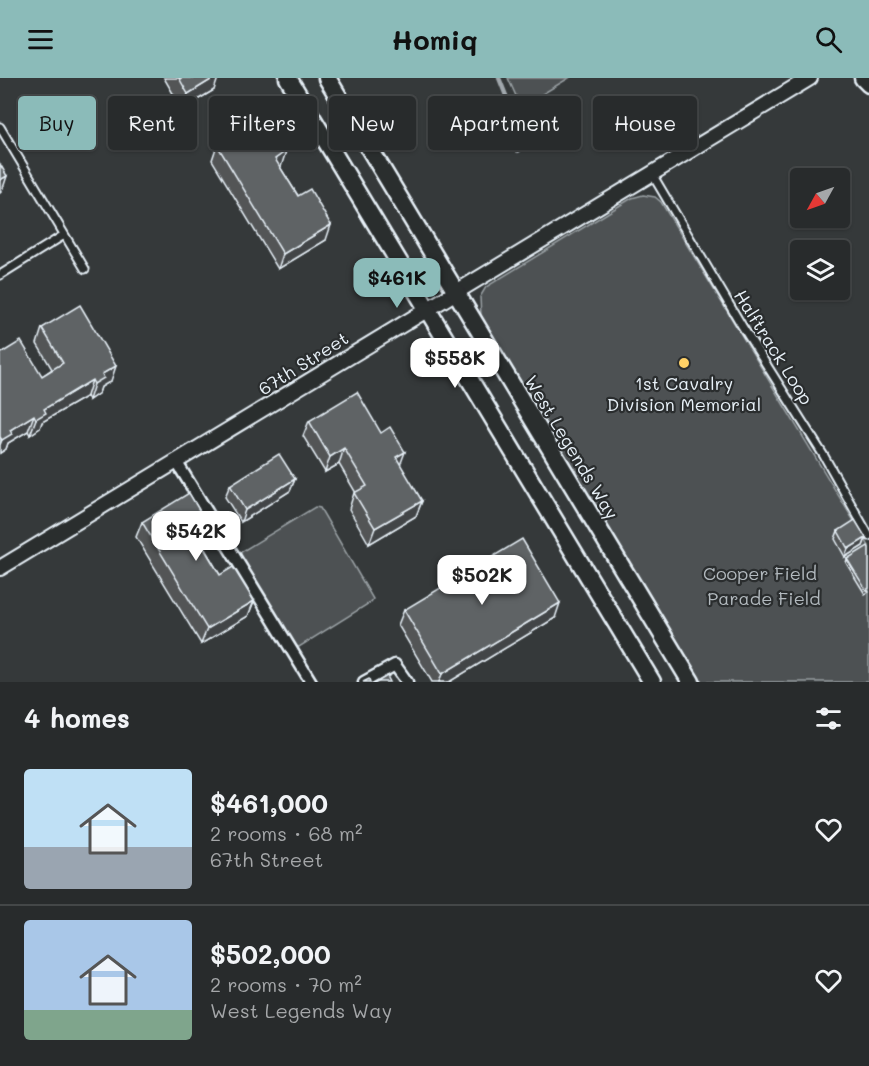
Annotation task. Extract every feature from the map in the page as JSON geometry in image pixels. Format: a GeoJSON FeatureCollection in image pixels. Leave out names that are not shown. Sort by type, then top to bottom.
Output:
{"type":"FeatureCollection","features":[{"type":"Feature","properties":{"kind":"street"},"geometry":{"type":"LineString","coordinates":[[288,78],[652,682]]}},
{"type":"Feature","properties":{"kind":"street","name":"West Legends Way"},"geometry":{"type":"LineString","coordinates":[[327,78],[691,682]]}},
{"type":"Feature","properties":{"kind":"street","name":"67th Street"},"geometry":{"type":"LineString","coordinates":[[0,568],[810,78]]}},
{"type":"Feature","properties":{"kind":"street"},"geometry":{"type":"LineString","coordinates":[[863,78],[869,84]]}},
{"type":"Feature","properties":{"kind":"street"},"geometry":{"type":"LineString","coordinates":[[176,460],[311,682]]}},
{"type":"Feature","properties":{"kind":"street"},"geometry":{"type":"LineString","coordinates":[[364,682],[395,664],[407,682]]}},
{"type":"Feature","properties":{"kind":"lane"},"geometry":{"type":"LineString","coordinates":[[0,127],[85,269]]}},
{"type":"Feature","properties":{"kind":"lane","name":"Halftrack Loop"},"geometry":{"type":"LineString","coordinates":[[652,174],[742,326],[824,456],[869,536]]}},
{"type":"Feature","properties":{"kind":"lane"},"geometry":{"type":"LineString","coordinates":[[0,275],[64,235]]}},
{"type":"Feature","properties":{"kind":"green space"},"geometry":{"type":"Polygon","coordinates":[[[508,78],[569,78],[539,96],[516,96],[508,78]]]}},
{"type":"Feature","properties":{"kind":"green space","name":"Cooper Field"},"geometry":{"type":"Polygon","coordinates":[[[643,195],[655,197],[661,202],[869,546],[869,682],[702,682],[481,316],[480,297],[486,287],[632,198],[643,195]]]}},
{"type":"Feature","properties":{"kind":"green space"},"geometry":{"type":"Polygon","coordinates":[[[315,507],[320,508],[373,599],[299,647],[295,646],[240,556],[241,552],[315,507]]]}},
{"type":"Feature","properties":{"kind":"building"},"geometry":{"type":"Polygon","coordinates":[[[179,78],[214,78],[188,94],[179,78]]]}},
{"type":"Feature","properties":{"kind":"building"},"geometry":{"type":"Polygon","coordinates":[[[220,150],[285,150],[275,159],[298,196],[310,189],[331,225],[283,254],[220,150]]]}},
{"type":"Feature","properties":{"kind":"building"},"geometry":{"type":"Polygon","coordinates":[[[0,164],[7,176],[0,180],[0,164]]]}},
{"type":"Feature","properties":{"kind":"building"},"geometry":{"type":"Polygon","coordinates":[[[80,305],[116,366],[102,374],[104,378],[94,384],[92,380],[44,409],[46,413],[36,419],[34,415],[10,430],[12,434],[2,440],[0,437],[0,354],[21,341],[42,376],[63,363],[42,328],[80,305]]]}},
{"type":"Feature","properties":{"kind":"building"},"geometry":{"type":"Polygon","coordinates":[[[357,392],[381,433],[390,427],[405,452],[396,457],[422,501],[375,528],[354,493],[367,486],[344,448],[330,457],[309,421],[357,392]]]}},
{"type":"Feature","properties":{"kind":"building"},"geometry":{"type":"Polygon","coordinates":[[[279,454],[295,479],[245,510],[230,485],[279,454]]]}},
{"type":"Feature","properties":{"kind":"building"},"geometry":{"type":"Polygon","coordinates":[[[189,493],[209,527],[196,535],[220,575],[233,567],[254,601],[207,629],[142,522],[189,493]]]}},
{"type":"Feature","properties":{"kind":"building"},"geometry":{"type":"Polygon","coordinates":[[[855,520],[866,538],[848,549],[838,531],[855,520]]]}},
{"type":"Feature","properties":{"kind":"building"},"geometry":{"type":"Polygon","coordinates":[[[522,539],[560,603],[442,674],[404,610],[522,539]]]}},
{"type":"Feature","properties":{"kind":"building"},"geometry":{"type":"Polygon","coordinates":[[[868,546],[869,588],[866,590],[847,559],[868,546]]]}},
{"type":"Feature","properties":{"kind":"building"},"geometry":{"type":"Polygon","coordinates":[[[387,676],[390,682],[377,682],[387,676]]]}},
{"type":"Feature","properties":{"kind":"waterway"},"geometry":{"type":"LineString","coordinates":[[499,78],[518,126],[518,151]]}},
{"type":"Feature","properties":{"kind":"place","name":"1st Cavalry Division Memorial"},"geometry":{"type":"Point","coordinates":[684,363]}},
{"type":"Feature","properties":{"kind":"park label","name":"Parade Field"},"geometry":{"type":"Point","coordinates":[764,598]}}]}
